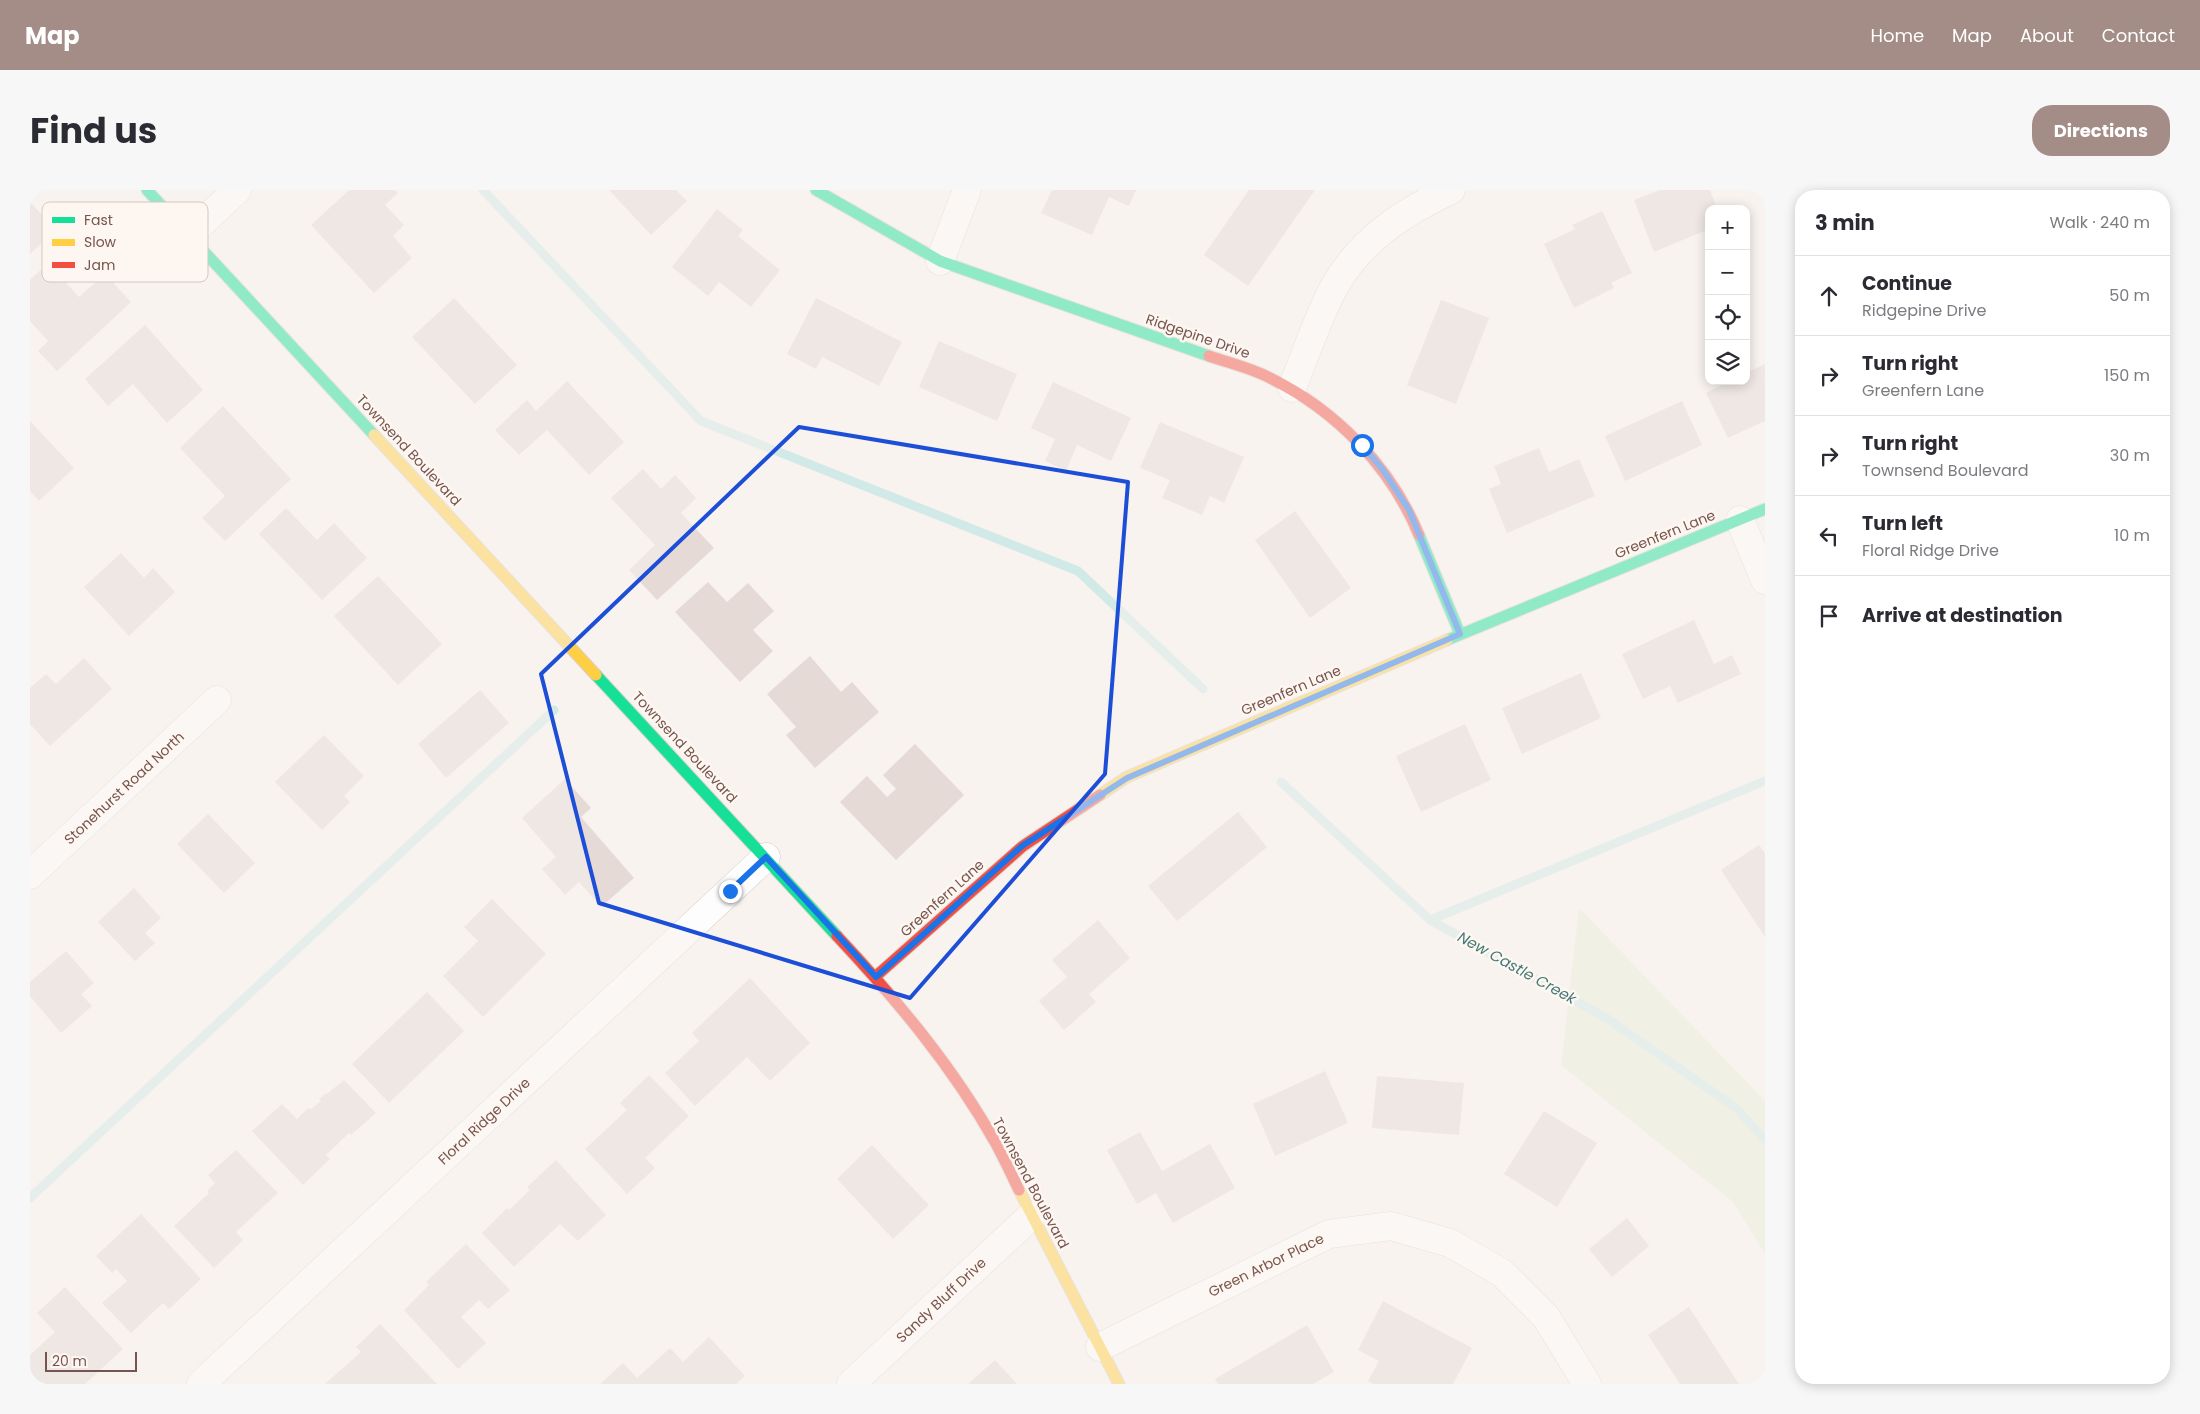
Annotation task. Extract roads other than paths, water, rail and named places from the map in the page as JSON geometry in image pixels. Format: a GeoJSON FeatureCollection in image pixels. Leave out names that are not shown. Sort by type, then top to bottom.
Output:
{"type":"FeatureCollection","features":[{"type":"Feature","properties":{"kind":"street","name":"Townsend Boulevard"},"geometry":{"type":"LineString","coordinates":[[147,190],[158,202]]}},
{"type":"Feature","properties":{"kind":"street"},"geometry":{"type":"LineString","coordinates":[[208,217],[237,190]]}},
{"type":"Feature","properties":{"kind":"street","name":"Ridgepine Drive"},"geometry":{"type":"LineString","coordinates":[[816,190],[940,261],[1269,377],[1292,388],[1314,402],[1362,445],[1383,470],[1409,510],[1460,634]]}},
{"type":"Feature","properties":{"kind":"street"},"geometry":{"type":"LineString","coordinates":[[940,261],[966,190]]}},
{"type":"Feature","properties":{"kind":"street"},"geometry":{"type":"LineString","coordinates":[[1292,388],[1333,289],[1354,259],[1369,242],[1398,217],[1451,190]]}},
{"type":"Feature","properties":{"kind":"street","name":"Townsend Boulevard"},"geometry":{"type":"LineString","coordinates":[[208,255],[876,977],[943,1062],[995,1142],[1031,1216],[1119,1384]]}},
{"type":"Feature","properties":{"kind":"street","name":"Greenfern Lane"},"geometry":{"type":"LineString","coordinates":[[876,977],[1022,846],[1127,778],[1460,634],[1765,509]]}},
{"type":"Feature","properties":{"kind":"street"},"geometry":{"type":"LineString","coordinates":[[1740,520],[1765,580]]}},
{"type":"Feature","properties":{"kind":"street","name":"Stonehurst Road North"},"geometry":{"type":"LineString","coordinates":[[30,875],[217,700]]}},
{"type":"Feature","properties":{"kind":"street","name":"Floral Ridge Drive"},"geometry":{"type":"LineString","coordinates":[[201,1384],[766,857]]}},
{"type":"Feature","properties":{"kind":"street","name":"Sandy Bluff Drive"},"geometry":{"type":"LineString","coordinates":[[851,1384],[1031,1216]]}},
{"type":"Feature","properties":{"kind":"street","name":"Green Arbor Place"},"geometry":{"type":"LineString","coordinates":[[1100,1348],[1329,1234],[1391,1226],[1450,1243],[1502,1273],[1546,1317],[1587,1384]]}},
{"type":"Feature","properties":{"kind":"waterway"},"geometry":{"type":"LineString","coordinates":[[483,190],[701,421],[1078,571],[1203,689]]}},
{"type":"Feature","properties":{"kind":"waterway"},"geometry":{"type":"LineString","coordinates":[[30,1198],[554,710]]}},
{"type":"Feature","properties":{"kind":"waterway"},"geometry":{"type":"LineString","coordinates":[[1430,920],[1765,781]]}},
{"type":"Feature","properties":{"kind":"waterway","name":"New Castle Creek"},"geometry":{"type":"LineString","coordinates":[[1281,782],[1430,920],[1608,1019],[1736,1108],[1765,1140]]}}]}
